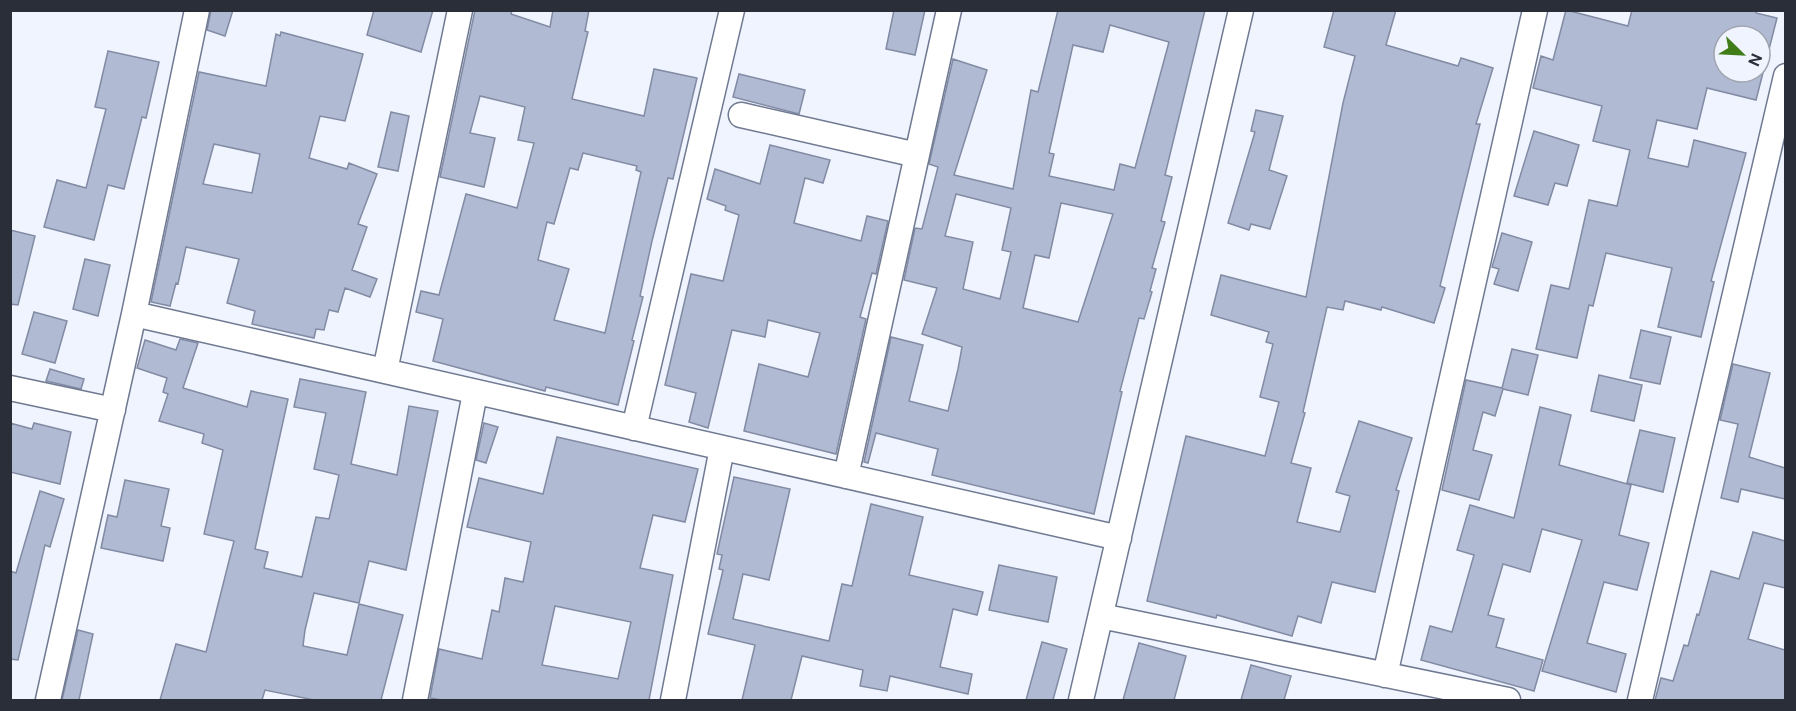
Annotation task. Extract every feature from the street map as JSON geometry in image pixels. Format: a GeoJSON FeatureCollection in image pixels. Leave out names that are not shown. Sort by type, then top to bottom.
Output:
{"type":"FeatureCollection","features":[{"type":"Feature","properties":{"kind":"street"},"geometry":{"type":"LineString","coordinates":[[48,700],[134,314],[197,10]]}},
{"type":"Feature","properties":{"kind":"street"},"geometry":{"type":"LineString","coordinates":[[385,371],[460,10]]}},
{"type":"Feature","properties":{"kind":"street"},"geometry":{"type":"LineString","coordinates":[[634,428],[732,10]]}},
{"type":"Feature","properties":{"kind":"street"},"geometry":{"type":"LineString","coordinates":[[846,476],[949,10]]}},
{"type":"Feature","properties":{"kind":"street"},"geometry":{"type":"LineString","coordinates":[[1081,700],[1241,10]]}},
{"type":"Feature","properties":{"kind":"street"},"geometry":{"type":"LineString","coordinates":[[1385,675],[1535,10]]}},
{"type":"Feature","properties":{"kind":"street"},"geometry":{"type":"LineString","coordinates":[[1640,700],[1785,76]]}},
{"type":"Feature","properties":{"kind":"street"},"geometry":{"type":"LineString","coordinates":[[741,115],[917,155]]}},
{"type":"Feature","properties":{"kind":"street"},"geometry":{"type":"LineString","coordinates":[[134,314],[1119,538]]}},
{"type":"Feature","properties":{"kind":"street"},"geometry":{"type":"LineString","coordinates":[[10,388],[113,410]]}},
{"type":"Feature","properties":{"kind":"street"},"geometry":{"type":"LineString","coordinates":[[415,700],[475,393]]}},
{"type":"Feature","properties":{"kind":"street"},"geometry":{"type":"LineString","coordinates":[[673,700],[722,448]]}},
{"type":"Feature","properties":{"kind":"street"},"geometry":{"type":"LineString","coordinates":[[1101,616],[1385,675],[1477,697],[1508,700]]}},
{"type":"Feature","properties":{"kind":"building"},"geometry":{"type":"Polygon","coordinates":[[[211,10],[233,10],[225,36],[207,30],[211,10]]]}},
{"type":"Feature","properties":{"kind":"building"},"geometry":{"type":"Polygon","coordinates":[[[374,10],[433,10],[421,52],[367,35],[374,10]]]}},
{"type":"Feature","properties":{"kind":"building"},"geometry":{"type":"Polygon","coordinates":[[[475,10],[512,10],[511,14],[550,27],[553,10],[589,10],[585,31],[588,32],[572,99],[644,116],[654,69],[697,78],[673,179],[668,178],[652,241],[640,296],[643,297],[632,340],[634,341],[618,405],[546,387],[545,391],[433,361],[443,319],[416,312],[421,291],[439,295],[466,194],[517,208],[534,143],[518,140],[525,107],[480,96],[470,133],[495,138],[484,187],[440,177],[475,10]],[[583,153],[578,170],[570,168],[554,224],[547,222],[538,260],[569,269],[554,320],[605,333],[641,172],[636,170],[637,166],[583,153]]]}},
{"type":"Feature","properties":{"kind":"building"},"geometry":{"type":"Polygon","coordinates":[[[894,10],[925,10],[915,55],[886,49],[894,10]]]}},
{"type":"Feature","properties":{"kind":"building"},"geometry":{"type":"Polygon","coordinates":[[[1058,10],[1205,10],[1165,175],[1172,177],[1161,221],[1165,222],[1152,268],[1156,269],[1150,291],[1152,292],[1144,319],[1139,318],[1120,391],[1122,392],[1094,514],[932,475],[938,449],[876,433],[868,463],[864,462],[891,337],[923,345],[909,401],[948,411],[958,369],[962,347],[922,334],[937,288],[904,280],[915,228],[922,229],[938,167],[929,164],[953,59],[987,70],[954,175],[1013,189],[1031,90],[1038,92],[1058,10]],[[1110,25],[1103,52],[1073,45],[1049,153],[1054,154],[1049,176],[1114,190],[1120,164],[1135,168],[1169,42],[1110,25]],[[956,194],[945,236],[973,242],[963,289],[1000,299],[1011,252],[1002,250],[1011,208],[956,194]],[[1061,203],[1049,258],[1035,255],[1023,308],[1078,322],[1113,214],[1061,203]]]}},
{"type":"Feature","properties":{"kind":"building"},"geometry":{"type":"Polygon","coordinates":[[[1334,10],[1396,10],[1386,45],[1458,66],[1461,58],[1493,68],[1476,124],[1480,124],[1440,286],[1445,288],[1434,323],[1382,307],[1381,310],[1345,301],[1343,310],[1327,307],[1303,412],[1305,413],[1291,463],[1311,468],[1297,522],[1340,532],[1350,496],[1336,492],[1359,421],[1412,438],[1396,490],[1399,491],[1375,592],[1332,582],[1321,623],[1298,616],[1292,636],[1217,615],[1216,618],[1147,601],[1186,436],[1265,456],[1279,402],[1260,397],[1273,344],[1266,342],[1269,332],[1211,315],[1221,275],[1306,297],[1343,103],[1355,56],[1324,47],[1334,10]]]}},
{"type":"Feature","properties":{"kind":"building"},"geometry":{"type":"Polygon","coordinates":[[[1566,10],[1628,26],[1632,10],[1756,10],[1756,13],[1777,18],[1772,38],[1772,24],[1712,24],[1712,84],[1760,84],[1756,100],[1707,88],[1697,129],[1657,120],[1648,158],[1688,167],[1694,140],[1746,153],[1711,281],[1714,282],[1701,337],[1658,327],[1672,268],[1606,253],[1593,306],[1589,305],[1577,358],[1536,349],[1551,285],[1569,289],[1589,200],[1617,206],[1630,150],[1593,141],[1602,106],[1533,88],[1541,56],[1553,60],[1566,10]]]}},
{"type":"Feature","properties":{"kind":"building"},"geometry":{"type":"Polygon","coordinates":[[[281,32],[363,54],[345,121],[320,116],[309,158],[347,169],[349,163],[377,174],[358,224],[367,227],[352,270],[377,279],[370,297],[345,288],[338,312],[329,310],[324,330],[316,329],[314,338],[252,324],[255,311],[227,303],[239,259],[186,247],[178,284],[176,283],[170,306],[151,302],[199,72],[266,86],[276,34],[280,36],[281,32]],[[214,144],[203,184],[252,193],[260,154],[214,144]]]}},
{"type":"Feature","properties":{"kind":"building"},"geometry":{"type":"Polygon","coordinates":[[[108,51],[159,62],[146,118],[142,117],[124,189],[108,185],[94,240],[44,227],[57,180],[86,188],[106,109],[95,107],[108,51]]]}},
{"type":"Feature","properties":{"kind":"building"},"geometry":{"type":"Polygon","coordinates":[[[739,74],[805,90],[799,114],[733,97],[739,74]]]}},
{"type":"Feature","properties":{"kind":"building"},"geometry":{"type":"Polygon","coordinates":[[[1256,110],[1283,116],[1269,170],[1287,176],[1270,229],[1251,224],[1249,230],[1228,223],[1255,132],[1251,131],[1256,110]]]}},
{"type":"Feature","properties":{"kind":"building"},"geometry":{"type":"Polygon","coordinates":[[[391,112],[409,116],[398,171],[378,167],[391,112]]]}},
{"type":"Feature","properties":{"kind":"building"},"geometry":{"type":"Polygon","coordinates":[[[1534,131],[1579,145],[1567,186],[1555,183],[1548,205],[1514,196],[1534,131]]]}},
{"type":"Feature","properties":{"kind":"building"},"geometry":{"type":"Polygon","coordinates":[[[770,145],[830,160],[823,183],[805,178],[794,223],[861,241],[867,216],[888,221],[876,274],[872,273],[860,317],[866,319],[836,454],[744,431],[759,364],[808,377],[820,333],[768,320],[765,337],[732,330],[708,428],[689,422],[696,393],[665,385],[691,274],[723,281],[739,215],[725,210],[726,206],[707,199],[715,169],[760,184],[770,145]]]}},
{"type":"Feature","properties":{"kind":"building"},"geometry":{"type":"Polygon","coordinates":[[[10,230],[35,236],[18,305],[10,304],[10,230]]]}},
{"type":"Feature","properties":{"kind":"building"},"geometry":{"type":"Polygon","coordinates":[[[1502,233],[1532,242],[1518,291],[1494,284],[1499,269],[1492,267],[1502,233]]]}},
{"type":"Feature","properties":{"kind":"building"},"geometry":{"type":"Polygon","coordinates":[[[85,259],[110,265],[98,316],[73,309],[85,259]]]}},
{"type":"Feature","properties":{"kind":"building"},"geometry":{"type":"Polygon","coordinates":[[[34,312],[67,321],[55,363],[22,354],[34,312]]]}},
{"type":"Feature","properties":{"kind":"building"},"geometry":{"type":"Polygon","coordinates":[[[1641,330],[1671,337],[1660,384],[1630,378],[1641,330]]]}},
{"type":"Feature","properties":{"kind":"building"},"geometry":{"type":"Polygon","coordinates":[[[180,339],[198,343],[183,388],[247,407],[251,391],[288,399],[255,549],[268,552],[264,568],[302,577],[316,517],[329,519],[339,475],[314,469],[326,413],[294,407],[300,379],[366,392],[351,464],[397,475],[409,406],[438,411],[406,570],[369,561],[359,603],[314,593],[305,630],[303,646],[347,655],[359,604],[403,615],[381,700],[314,700],[265,690],[262,700],[160,700],[176,644],[206,652],[234,541],[204,534],[223,450],[202,443],[204,434],[159,421],[168,394],[163,392],[167,378],[137,368],[145,340],[176,350],[180,339]]]}},
{"type":"Feature","properties":{"kind":"building"},"geometry":{"type":"Polygon","coordinates":[[[1512,349],[1538,355],[1528,395],[1503,389],[1495,416],[1483,412],[1473,450],[1492,455],[1479,500],[1442,490],[1466,380],[1502,388],[1512,349]]]}},
{"type":"Feature","properties":{"kind":"building"},"geometry":{"type":"Polygon","coordinates":[[[1733,364],[1770,373],[1749,457],[1785,468],[1785,499],[1741,489],[1738,502],[1721,498],[1738,424],[1720,420],[1733,364]]]}},
{"type":"Feature","properties":{"kind":"building"},"geometry":{"type":"Polygon","coordinates":[[[50,369],[84,379],[81,389],[46,381],[50,369]]]}},
{"type":"Feature","properties":{"kind":"building"},"geometry":{"type":"Polygon","coordinates":[[[1599,375],[1642,385],[1634,421],[1591,411],[1599,375]]]}},
{"type":"Feature","properties":{"kind":"building"},"geometry":{"type":"Polygon","coordinates":[[[1540,407],[1571,415],[1559,465],[1631,485],[1619,535],[1649,543],[1637,590],[1604,582],[1587,643],[1626,654],[1616,692],[1542,671],[1582,540],[1542,529],[1530,572],[1503,564],[1488,615],[1504,619],[1496,647],[1543,660],[1534,691],[1421,660],[1430,626],[1452,632],[1474,555],[1457,550],[1470,505],[1514,518],[1540,407]]]}},
{"type":"Feature","properties":{"kind":"building"},"geometry":{"type":"Polygon","coordinates":[[[10,423],[32,429],[34,423],[71,432],[60,484],[10,472],[10,423]]]}},
{"type":"Feature","properties":{"kind":"building"},"geometry":{"type":"Polygon","coordinates":[[[484,423],[498,427],[486,463],[476,460],[484,423]]]}},
{"type":"Feature","properties":{"kind":"building"},"geometry":{"type":"Polygon","coordinates":[[[1640,430],[1675,438],[1663,492],[1627,483],[1640,430]]]}},
{"type":"Feature","properties":{"kind":"building"},"geometry":{"type":"Polygon","coordinates":[[[557,437],[698,469],[685,522],[653,515],[640,568],[673,575],[649,700],[442,700],[430,698],[439,649],[482,659],[492,610],[499,612],[505,578],[523,582],[531,542],[467,527],[479,478],[543,494],[557,437]],[[555,606],[542,665],[618,679],[631,622],[555,606]]]}},
{"type":"Feature","properties":{"kind":"building"},"geometry":{"type":"Polygon","coordinates":[[[734,477],[790,489],[769,580],[743,574],[733,619],[829,641],[842,584],[852,586],[871,504],[923,517],[909,575],[983,592],[977,615],[953,609],[940,667],[972,674],[968,694],[890,676],[887,691],[860,686],[863,670],[802,656],[791,700],[742,700],[755,645],[708,634],[723,570],[719,569],[722,555],[717,554],[734,477]]]}},
{"type":"Feature","properties":{"kind":"building"},"geometry":{"type":"Polygon","coordinates":[[[125,480],[169,489],[161,526],[170,528],[163,561],[101,548],[108,515],[117,517],[125,480]]]}},
{"type":"Feature","properties":{"kind":"building"},"geometry":{"type":"Polygon","coordinates":[[[40,491],[64,499],[50,547],[45,545],[18,660],[10,659],[10,571],[16,573],[40,491]]]}},
{"type":"Feature","properties":{"kind":"building"},"geometry":{"type":"Polygon","coordinates":[[[1753,532],[1785,541],[1785,588],[1764,583],[1748,639],[1785,650],[1785,700],[1655,700],[1661,678],[1673,681],[1684,645],[1688,646],[1697,614],[1699,615],[1711,571],[1739,579],[1753,532]]]}},
{"type":"Feature","properties":{"kind":"building"},"geometry":{"type":"Polygon","coordinates":[[[999,565],[1057,577],[1048,622],[989,610],[999,565]]]}},
{"type":"Feature","properties":{"kind":"building"},"geometry":{"type":"Polygon","coordinates":[[[78,630],[93,634],[79,700],[62,700],[78,630]]]}},
{"type":"Feature","properties":{"kind":"building"},"geometry":{"type":"Polygon","coordinates":[[[1042,642],[1067,649],[1053,700],[1026,700],[1042,642]]]}},
{"type":"Feature","properties":{"kind":"building"},"geometry":{"type":"Polygon","coordinates":[[[1139,643],[1186,656],[1174,700],[1123,700],[1139,643]]]}},
{"type":"Feature","properties":{"kind":"building"},"geometry":{"type":"Polygon","coordinates":[[[1251,665],[1291,676],[1284,700],[1241,700],[1251,665]]]}}]}
